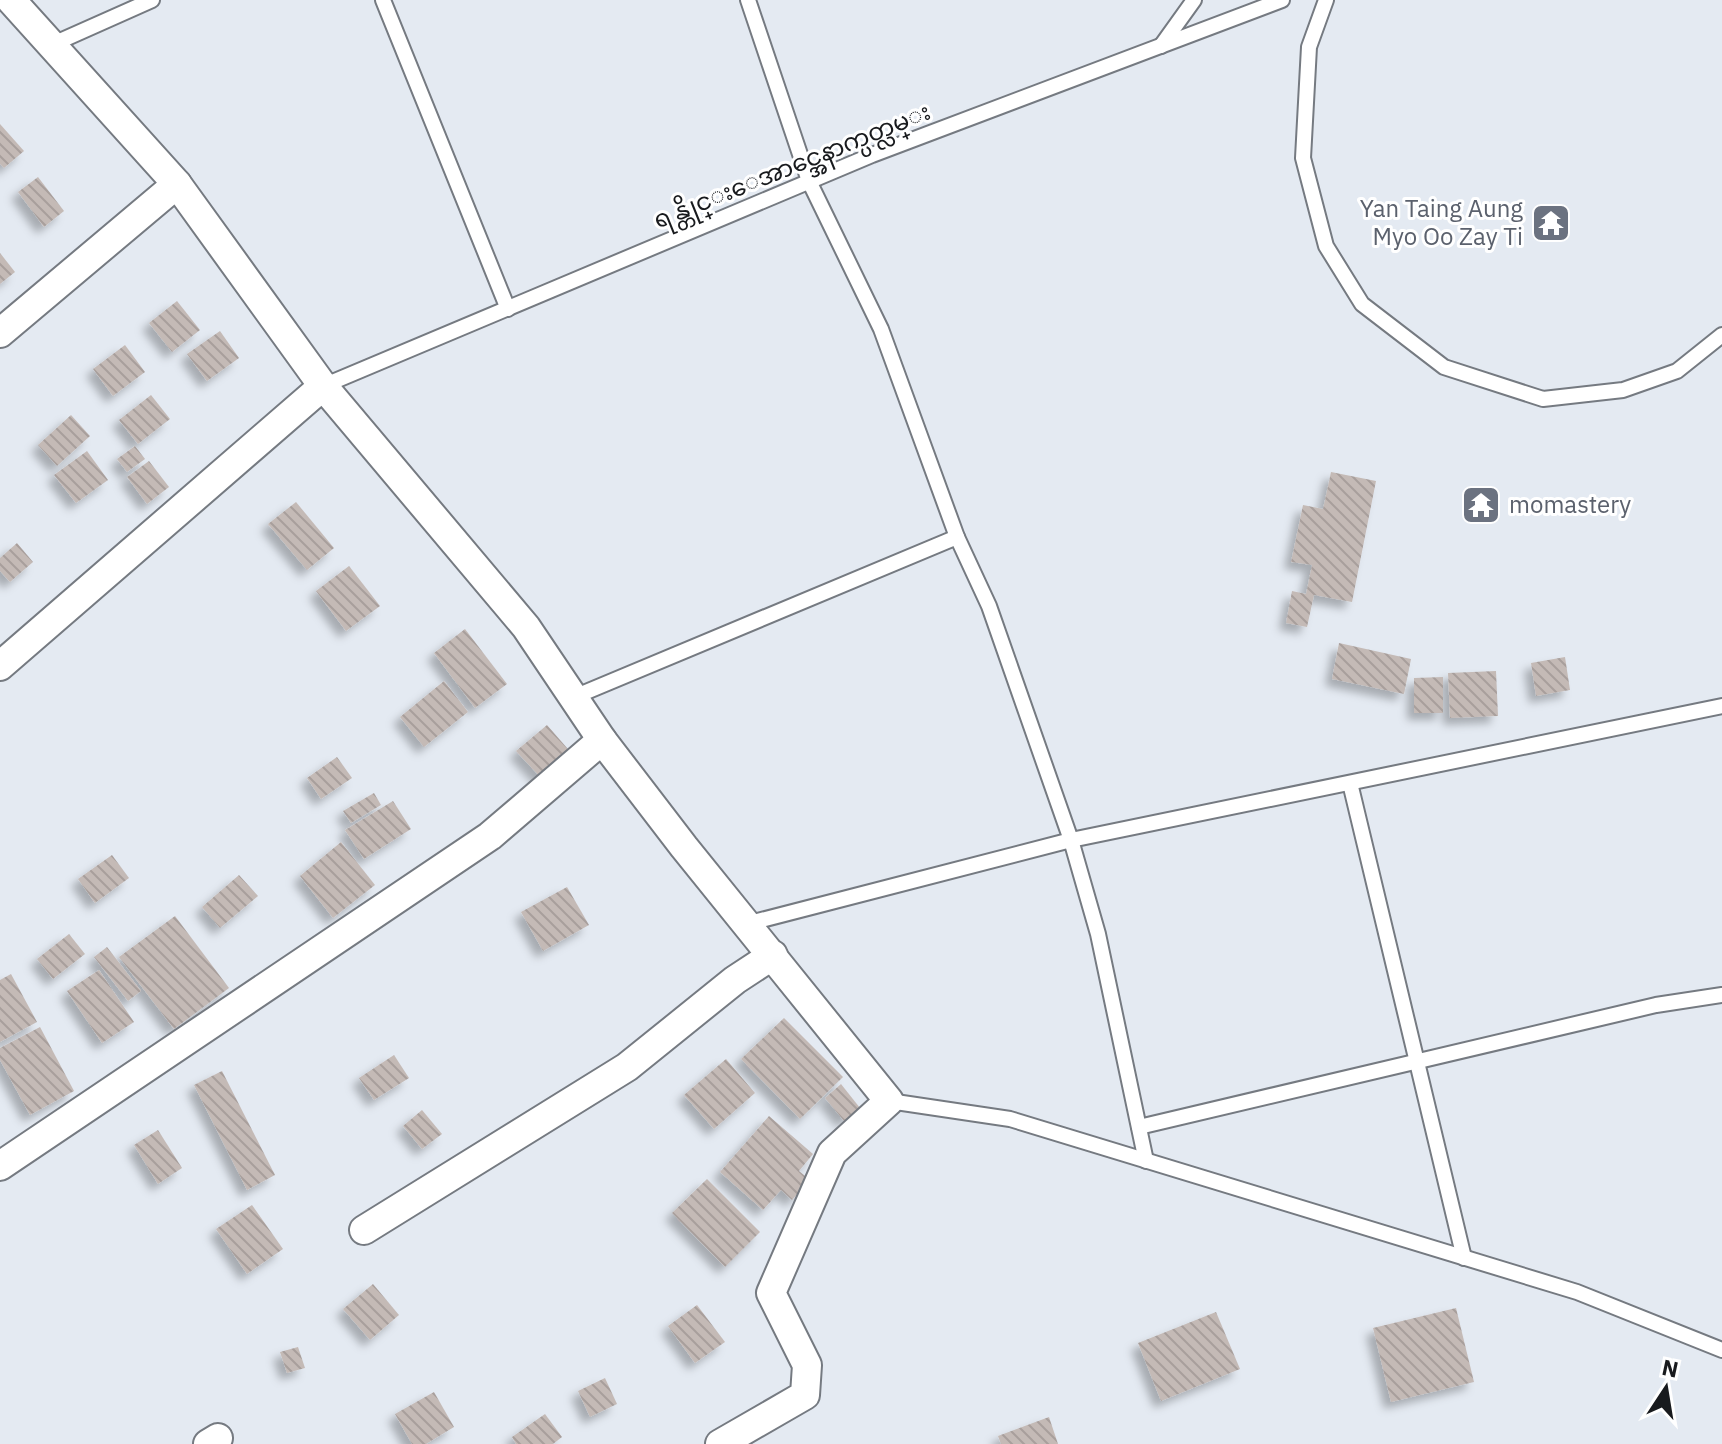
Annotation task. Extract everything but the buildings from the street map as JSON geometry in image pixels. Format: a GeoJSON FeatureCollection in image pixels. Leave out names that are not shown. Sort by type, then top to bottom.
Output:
{"type":"FeatureCollection","features":[{"type":"Feature","properties":{"kind":"street"},"geometry":{"type":"LineString","coordinates":[[11,0],[177,184],[323,386],[526,627],[602,740],[889,1101],[832,1153],[771,1293],[807,1365],[805,1395],[720,1444]]}},
{"type":"Feature","properties":{"kind":"street"},"geometry":{"type":"LineString","coordinates":[[0,333],[177,184]]}},
{"type":"Feature","properties":{"kind":"street"},"geometry":{"type":"LineString","coordinates":[[0,666],[323,386]]}},
{"type":"Feature","properties":{"kind":"street"},"geometry":{"type":"LineString","coordinates":[[0,1166],[490,836],[602,740]]}},
{"type":"Feature","properties":{"kind":"street"},"geometry":{"type":"LineString","coordinates":[[364,1230],[627,1067],[735,980],[773,955]]}},
{"type":"Feature","properties":{"kind":"lane"},"geometry":{"type":"LineString","coordinates":[[51,45],[152,0]]}},
{"type":"Feature","properties":{"kind":"lane"},"geometry":{"type":"LineString","coordinates":[[383,0],[508,309]]}},
{"type":"Feature","properties":{"kind":"lane"},"geometry":{"type":"LineString","coordinates":[[748,0],[809,181],[881,329],[957,537],[989,606],[1071,840],[1098,934],[1146,1161]]}},
{"type":"Feature","properties":{"kind":"lane"},"geometry":{"type":"LineString","coordinates":[[1161,46],[1194,0]]}},
{"type":"Feature","properties":{"kind":"lane","name":"ရန္တိုင္းေအာင္အေနာက္ပတ္လမ္း"},"geometry":{"type":"LineString","coordinates":[[323,386],[809,181],[1282,0]]}},
{"type":"Feature","properties":{"kind":"lane"},"geometry":{"type":"LineString","coordinates":[[1326,0],[1309,47],[1303,158],[1326,246],[1362,304],[1444,367],[1543,399],[1623,390],[1677,371],[1722,335]]}},
{"type":"Feature","properties":{"kind":"lane"},"geometry":{"type":"LineString","coordinates":[[574,697],[957,537]]}},
{"type":"Feature","properties":{"kind":"lane"},"geometry":{"type":"LineString","coordinates":[[746,924],[1071,840],[1722,706]]}},
{"type":"Feature","properties":{"kind":"lane"},"geometry":{"type":"LineString","coordinates":[[1350,783],[1464,1258]]}},
{"type":"Feature","properties":{"kind":"lane"},"geometry":{"type":"LineString","coordinates":[[1139,1127],[1656,1005],[1722,995]]}},
{"type":"Feature","properties":{"kind":"lane"},"geometry":{"type":"LineString","coordinates":[[889,1101],[1010,1119],[1577,1292],[1722,1350]]}},
{"type":"Feature","properties":{"kind":"place","name":"Yan Taing Aung Myo Oo Zay Ti"},"geometry":{"type":"Point","coordinates":[1551,223]}},
{"type":"Feature","properties":{"kind":"place","name":"momastery"},"geometry":{"type":"Point","coordinates":[1481,505]}}]}
